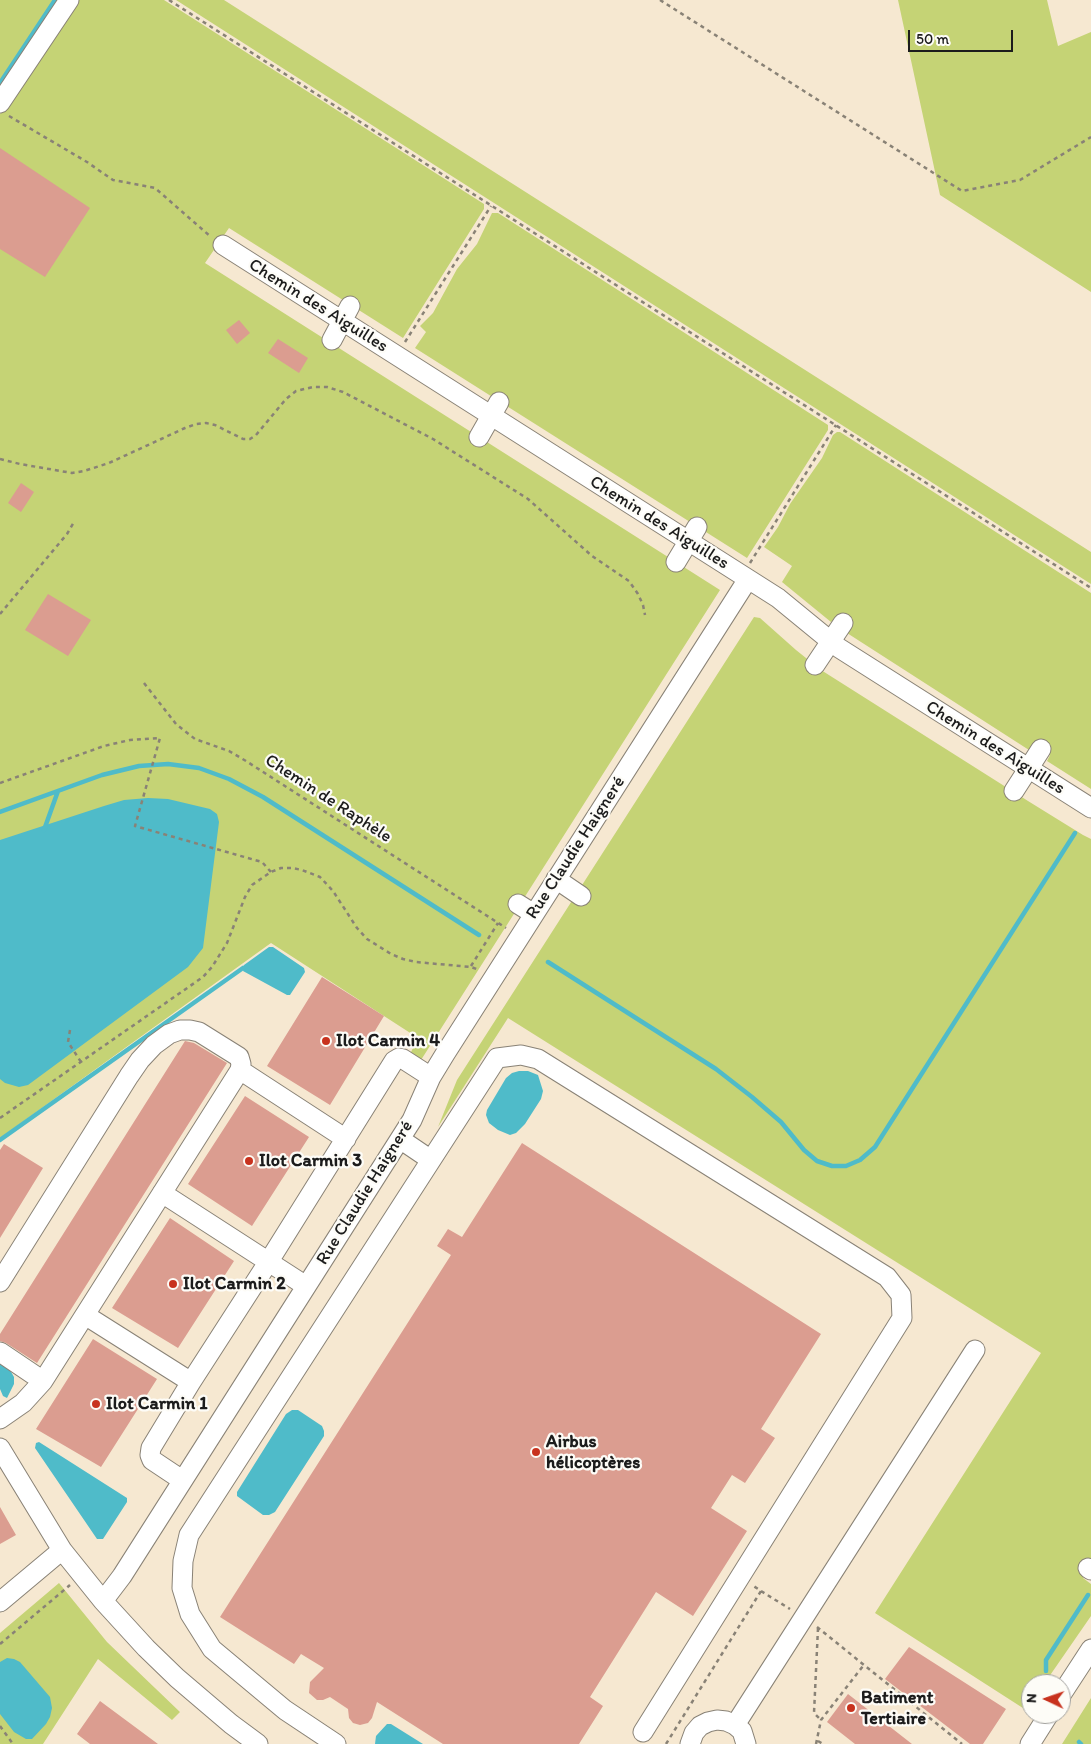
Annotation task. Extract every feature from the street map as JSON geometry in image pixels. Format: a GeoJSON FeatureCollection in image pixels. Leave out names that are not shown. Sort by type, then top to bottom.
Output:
{"type":"FeatureCollection","features":[{"type":"Feature","properties":{"kind":"street"},"geometry":{"type":"LineString","coordinates":[[4,109],[69,0]]}},
{"type":"Feature","properties":{"kind":"street","name":"Chemin des Aiguilles"},"geometry":{"type":"LineString","coordinates":[[222,245],[346,314],[693,534],[748,571],[830,642],[1091,808]]}},
{"type":"Feature","properties":{"kind":"street"},"geometry":{"type":"LineString","coordinates":[[332,340],[346,314]]}},
{"type":"Feature","properties":{"kind":"street"},"geometry":{"type":"LineString","coordinates":[[479,437],[495,409]]}},
{"type":"Feature","properties":{"kind":"street"},"geometry":{"type":"LineString","coordinates":[[676,562],[693,534]]}},
{"type":"Feature","properties":{"kind":"street","name":"Rue Claudie Haigneré"},"geometry":{"type":"LineString","coordinates":[[103,1601],[122,1576],[412,1120],[431,1077],[748,571]]}},
{"type":"Feature","properties":{"kind":"street"},"geometry":{"type":"LineString","coordinates":[[815,665],[843,623]]}},
{"type":"Feature","properties":{"kind":"street"},"geometry":{"type":"LineString","coordinates":[[1014,791],[1041,750]]}},
{"type":"Feature","properties":{"kind":"street"},"geometry":{"type":"LineString","coordinates":[[556,879],[581,896]]}},
{"type":"Feature","properties":{"kind":"street"},"geometry":{"type":"LineString","coordinates":[[518,904],[534,914]]}},
{"type":"Feature","properties":{"kind":"street"},"geometry":{"type":"LineString","coordinates":[[0,1282],[129,1076],[154,1045],[169,1034],[180,1030],[190,1030],[199,1032],[239,1057],[240,1070],[42,1381],[23,1403],[0,1420]]}},
{"type":"Feature","properties":{"kind":"street"},"geometry":{"type":"LineString","coordinates":[[336,1744],[285,1710],[212,1649],[190,1614],[182,1588],[182,1561],[189,1535],[497,1058],[521,1055],[538,1059],[887,1277],[901,1294],[902,1318],[640,1740]]}},
{"type":"Feature","properties":{"kind":"street"},"geometry":{"type":"LineString","coordinates":[[182,1480],[152,1460],[150,1455],[151,1448],[191,1382],[270,1262],[394,1061],[399,1058],[403,1059],[431,1077]]}},
{"type":"Feature","properties":{"kind":"street"},"geometry":{"type":"LineString","coordinates":[[240,1070],[346,1139]]}},
{"type":"Feature","properties":{"kind":"street"},"geometry":{"type":"LineString","coordinates":[[400,1139],[432,1160]]}},
{"type":"Feature","properties":{"kind":"street"},"geometry":{"type":"LineString","coordinates":[[162,1193],[306,1286]]}},
{"type":"Feature","properties":{"kind":"street"},"geometry":{"type":"LineString","coordinates":[[85,1315],[191,1382]]}},
{"type":"Feature","properties":{"kind":"street"},"geometry":{"type":"LineString","coordinates":[[735,1725],[811,1623],[975,1350]]}},
{"type":"Feature","properties":{"kind":"street"},"geometry":{"type":"LineString","coordinates":[[0,1352],[42,1381]]}},
{"type":"Feature","properties":{"kind":"street"},"geometry":{"type":"LineString","coordinates":[[0,1448],[62,1550],[103,1601],[171,1672],[258,1744]]}},
{"type":"Feature","properties":{"kind":"street"},"geometry":{"type":"LineString","coordinates":[[0,1602],[62,1550]]}},
{"type":"Feature","properties":{"kind":"street"},"geometry":{"type":"LineString","coordinates":[[1071,1680],[1091,1649]]}},
{"type":"Feature","properties":{"kind":"street"},"geometry":{"type":"LineString","coordinates":[[690,1744],[694,1733],[700,1726],[717,1720],[735,1725],[742,1732],[746,1744]]}},
{"type":"Feature","properties":{"kind":"street"},"geometry":{"type":"LineString","coordinates":[[1030,1744],[1043,1724]]}},
{"type":"Feature","properties":{"kind":"path"},"geometry":{"type":"LineString","coordinates":[[169,0],[1091,588]]}},
{"type":"Feature","properties":{"kind":"path"},"geometry":{"type":"LineString","coordinates":[[660,0],[962,191],[1020,180],[1091,137]]}},
{"type":"Feature","properties":{"kind":"path"},"geometry":{"type":"LineString","coordinates":[[4,109],[113,180],[156,188],[222,245]]}},
{"type":"Feature","properties":{"kind":"path"},"geometry":{"type":"LineString","coordinates":[[404,344],[492,205]]}},
{"type":"Feature","properties":{"kind":"path"},"geometry":{"type":"LineString","coordinates":[[0,459],[72,473],[84,472],[109,464],[196,424],[216,425],[243,439],[250,439],[256,435],[286,399],[296,391],[313,387],[328,387],[343,392],[433,439],[528,499],[592,556],[628,582],[638,594],[643,605],[644,615]]}},
{"type":"Feature","properties":{"kind":"path"},"geometry":{"type":"LineString","coordinates":[[748,571],[836,425]]}},
{"type":"Feature","properties":{"kind":"path"},"geometry":{"type":"LineString","coordinates":[[0,614],[67,534],[74,522]]}},
{"type":"Feature","properties":{"kind":"path","name":"Chemin de Raphèle"},"geometry":{"type":"LineString","coordinates":[[144,683],[176,724],[195,738],[229,751],[246,761],[507,929]]}},
{"type":"Feature","properties":{"kind":"path"},"geometry":{"type":"LineString","coordinates":[[0,783],[104,746],[130,740],[160,738],[135,826],[262,862],[271,872]]}},
{"type":"Feature","properties":{"kind":"path"},"geometry":{"type":"LineString","coordinates":[[0,1118],[203,977],[216,962],[227,943],[245,897],[252,885],[280,868],[292,868],[311,872],[320,877],[333,891],[356,928],[367,939],[391,954],[416,962],[471,966],[480,971]]}},
{"type":"Feature","properties":{"kind":"path"},"geometry":{"type":"LineString","coordinates":[[471,966],[498,923]]}},
{"type":"Feature","properties":{"kind":"path"},"geometry":{"type":"LineString","coordinates":[[70,1030],[68,1042],[81,1062]]}},
{"type":"Feature","properties":{"kind":"path"},"geometry":{"type":"LineString","coordinates":[[740,1577],[811,1623],[863,1666],[905,1696],[962,1744]]}},
{"type":"Feature","properties":{"kind":"path"},"geometry":{"type":"LineString","coordinates":[[0,1644],[70,1585]]}},
{"type":"Feature","properties":{"kind":"path"},"geometry":{"type":"LineString","coordinates":[[666,1744],[761,1591]]}},
{"type":"Feature","properties":{"kind":"path"},"geometry":{"type":"LineString","coordinates":[[811,1623],[814,1713],[821,1720]]}},
{"type":"Feature","properties":{"kind":"path"},"geometry":{"type":"LineString","coordinates":[[822,1744],[817,1743],[821,1720],[863,1666]]}},
{"type":"Feature","properties":{"kind":"path"},"geometry":{"type":"LineString","coordinates":[[0,1726],[13,1744]]}},
{"type":"Feature","properties":{"kind":"green space"},"geometry":{"type":"Polygon","coordinates":[[[0,0],[56,0],[0,85],[0,0]]]}},
{"type":"Feature","properties":{"kind":"green space"},"geometry":{"type":"Polygon","coordinates":[[[76,0],[164,0],[484,204],[484,209],[403,338],[229,228],[205,263],[720,590],[421,1060],[411,1052],[418,1038],[271,943],[0,1138],[0,114],[76,0]]]}},
{"type":"Feature","properties":{"kind":"green space"},"geometry":{"type":"Polygon","coordinates":[[[176,0],[224,0],[1091,552],[1091,584],[176,0]]]}},
{"type":"Feature","properties":{"kind":"green space"},"geometry":{"type":"Polygon","coordinates":[[[898,0],[1047,0],[1058,46],[1091,32],[1091,292],[940,195],[898,0]]]}},
{"type":"Feature","properties":{"kind":"green space"},"geometry":{"type":"Polygon","coordinates":[[[492,213],[498,213],[828,425],[828,430],[747,558],[415,348],[426,332],[420,326],[433,313],[457,269],[477,244],[492,213]]]}},
{"type":"Feature","properties":{"kind":"green space"},"geometry":{"type":"Polygon","coordinates":[[[840,432],[1091,593],[1091,789],[1047,761],[1050,755],[1034,745],[1029,750],[847,633],[851,627],[836,618],[831,622],[782,582],[792,566],[764,547],[778,527],[790,504],[822,458],[833,435],[840,432]]]}},
{"type":"Feature","properties":{"kind":"green space"},"geometry":{"type":"Polygon","coordinates":[[[754,617],[760,618],[821,670],[1091,839],[1091,1566],[1083,1578],[1091,1584],[1091,1616],[1051,1674],[1021,1674],[1021,1707],[875,1613],[1041,1353],[508,1018],[438,1127],[457,1080],[754,617]]]}},
{"type":"Feature","properties":{"kind":"green space"},"geometry":{"type":"Polygon","coordinates":[[[59,1583],[107,1642],[180,1712],[172,1720],[98,1659],[43,1744],[0,1744],[0,1633],[59,1583]]]}},
{"type":"Feature","properties":{"kind":"green space"},"geometry":{"type":"Polygon","coordinates":[[[1091,1698],[1091,1744],[1062,1744],[1091,1698]]]}},
{"type":"Feature","properties":{"kind":"water"},"geometry":{"type":"Polygon","coordinates":[[[168,799],[210,809],[217,814],[219,822],[203,948],[188,967],[28,1085],[19,1087],[5,1083],[0,1079],[0,840],[124,800],[168,799]]]}},
{"type":"Feature","properties":{"kind":"water"},"geometry":{"type":"Polygon","coordinates":[[[269,947],[273,947],[304,968],[305,972],[290,995],[243,971],[244,965],[269,947]]]}},
{"type":"Feature","properties":{"kind":"water"},"geometry":{"type":"Polygon","coordinates":[[[528,1071],[538,1075],[543,1091],[541,1099],[525,1124],[516,1133],[510,1135],[498,1130],[489,1123],[486,1115],[506,1078],[512,1073],[528,1071]]]}},
{"type":"Feature","properties":{"kind":"water"},"geometry":{"type":"Polygon","coordinates":[[[0,1364],[10,1370],[14,1377],[14,1384],[7,1398],[3,1396],[0,1389],[0,1364]]]}},
{"type":"Feature","properties":{"kind":"water"},"geometry":{"type":"Polygon","coordinates":[[[292,1410],[298,1410],[322,1426],[324,1436],[275,1512],[263,1515],[237,1496],[237,1492],[286,1414],[292,1410]]]}},
{"type":"Feature","properties":{"kind":"water"},"geometry":{"type":"Polygon","coordinates":[[[39,1442],[127,1498],[127,1502],[103,1539],[97,1539],[35,1448],[36,1443],[39,1442]]]}},
{"type":"Feature","properties":{"kind":"water"},"geometry":{"type":"Polygon","coordinates":[[[7,1658],[20,1662],[50,1697],[52,1708],[50,1717],[32,1739],[26,1739],[14,1732],[0,1714],[0,1662],[7,1658]]]}},
{"type":"Feature","properties":{"kind":"water"},"geometry":{"type":"Polygon","coordinates":[[[387,1724],[391,1724],[423,1744],[375,1744],[376,1736],[387,1724]]]}},
{"type":"Feature","properties":{"kind":"building"},"geometry":{"type":"Polygon","coordinates":[[[0,148],[90,208],[45,277],[0,249],[0,148]]]}},
{"type":"Feature","properties":{"kind":"building"},"geometry":{"type":"Polygon","coordinates":[[[239,320],[250,333],[237,344],[226,330],[239,320]]]}},
{"type":"Feature","properties":{"kind":"building"},"geometry":{"type":"Polygon","coordinates":[[[278,339],[308,358],[299,373],[268,353],[278,339]]]}},
{"type":"Feature","properties":{"kind":"building"},"geometry":{"type":"Polygon","coordinates":[[[21,483],[34,492],[21,512],[8,503],[21,483]]]}},
{"type":"Feature","properties":{"kind":"building"},"geometry":{"type":"Polygon","coordinates":[[[48,594],[91,620],[68,656],[25,630],[48,594]]]}},
{"type":"Feature","properties":{"kind":"building","name":"Ilot Carmin 4"},"geometry":{"type":"Polygon","coordinates":[[[322,977],[384,1016],[330,1105],[267,1066],[322,977]]]}},
{"type":"Feature","properties":{"kind":"building"},"geometry":{"type":"Polygon","coordinates":[[[185,1041],[194,1043],[227,1063],[37,1363],[0,1341],[0,1334],[185,1041]]]}},
{"type":"Feature","properties":{"kind":"building","name":"Ilot Carmin 3"},"geometry":{"type":"Polygon","coordinates":[[[245,1096],[309,1137],[252,1226],[188,1184],[245,1096]]]}},
{"type":"Feature","properties":{"kind":"building","name":"Airbus hélicoptères"},"geometry":{"type":"Polygon","coordinates":[[[522,1143],[821,1334],[761,1429],[775,1438],[745,1483],[732,1475],[711,1508],[747,1531],[693,1616],[656,1592],[590,1697],[603,1706],[579,1744],[443,1744],[377,1702],[372,1718],[368,1723],[360,1725],[353,1723],[349,1718],[348,1709],[330,1697],[317,1700],[309,1693],[310,1682],[324,1668],[301,1654],[294,1664],[220,1617],[451,1255],[437,1246],[448,1229],[462,1237],[522,1143]]]}},
{"type":"Feature","properties":{"kind":"building"},"geometry":{"type":"Polygon","coordinates":[[[4,1144],[43,1168],[0,1238],[0,1150],[4,1144]]]}},
{"type":"Feature","properties":{"kind":"building","name":"Ilot Carmin 2"},"geometry":{"type":"Polygon","coordinates":[[[170,1218],[234,1261],[178,1348],[112,1308],[170,1218]]]}},
{"type":"Feature","properties":{"kind":"building","name":"Ilot Carmin 1"},"geometry":{"type":"Polygon","coordinates":[[[93,1339],[157,1379],[101,1467],[36,1429],[93,1339]]]}},
{"type":"Feature","properties":{"kind":"building"},"geometry":{"type":"Polygon","coordinates":[[[0,1507],[16,1535],[0,1544],[0,1507]]]}},
{"type":"Feature","properties":{"kind":"building"},"geometry":{"type":"Polygon","coordinates":[[[909,1647],[1006,1709],[983,1744],[970,1744],[885,1679],[909,1647]]]}},
{"type":"Feature","properties":{"kind":"building","name":"Batiment Tertiaire"},"geometry":{"type":"Polygon","coordinates":[[[848,1694],[912,1744],[855,1744],[827,1722],[848,1694]]]}},
{"type":"Feature","properties":{"kind":"building"},"geometry":{"type":"Polygon","coordinates":[[[100,1701],[158,1744],[90,1744],[77,1734],[100,1701]]]}},
{"type":"Feature","properties":{"kind":"waterway"},"geometry":{"type":"LineString","coordinates":[[0,83],[55,0]]}},
{"type":"Feature","properties":{"kind":"waterway"},"geometry":{"type":"LineString","coordinates":[[0,812],[102,775],[139,766],[168,764],[199,768],[229,779],[263,797],[479,935]]}},
{"type":"Feature","properties":{"kind":"waterway"},"geometry":{"type":"LineString","coordinates":[[44,830],[58,791]]}},
{"type":"Feature","properties":{"kind":"waterway"},"geometry":{"type":"LineString","coordinates":[[548,962],[716,1069],[781,1122],[804,1150],[817,1161],[832,1166],[846,1166],[860,1160],[875,1147],[1075,833]]}},
{"type":"Feature","properties":{"kind":"waterway"},"geometry":{"type":"LineString","coordinates":[[0,1140],[243,968]]}},
{"type":"Feature","properties":{"kind":"waterway"},"geometry":{"type":"LineString","coordinates":[[1046,1671],[1046,1660],[1088,1595]]}},
{"type":"Feature","properties":{"kind":"place","name":"Ilot Carmin 4"},"geometry":{"type":"Point","coordinates":[326,1041]}},
{"type":"Feature","properties":{"kind":"place","name":"Ilot Carmin 3"},"geometry":{"type":"Point","coordinates":[249,1161]}},
{"type":"Feature","properties":{"kind":"place","name":"Ilot Carmin 2"},"geometry":{"type":"Point","coordinates":[173,1284]}},
{"type":"Feature","properties":{"kind":"place","name":"Ilot Carmin 1"},"geometry":{"type":"Point","coordinates":[96,1404]}},
{"type":"Feature","properties":{"kind":"place","name":"Airbus hélicoptères"},"geometry":{"type":"Point","coordinates":[536,1452]}},
{"type":"Feature","properties":{"kind":"place","name":"Batiment Tertiaire"},"geometry":{"type":"Point","coordinates":[851,1708]}}]}
